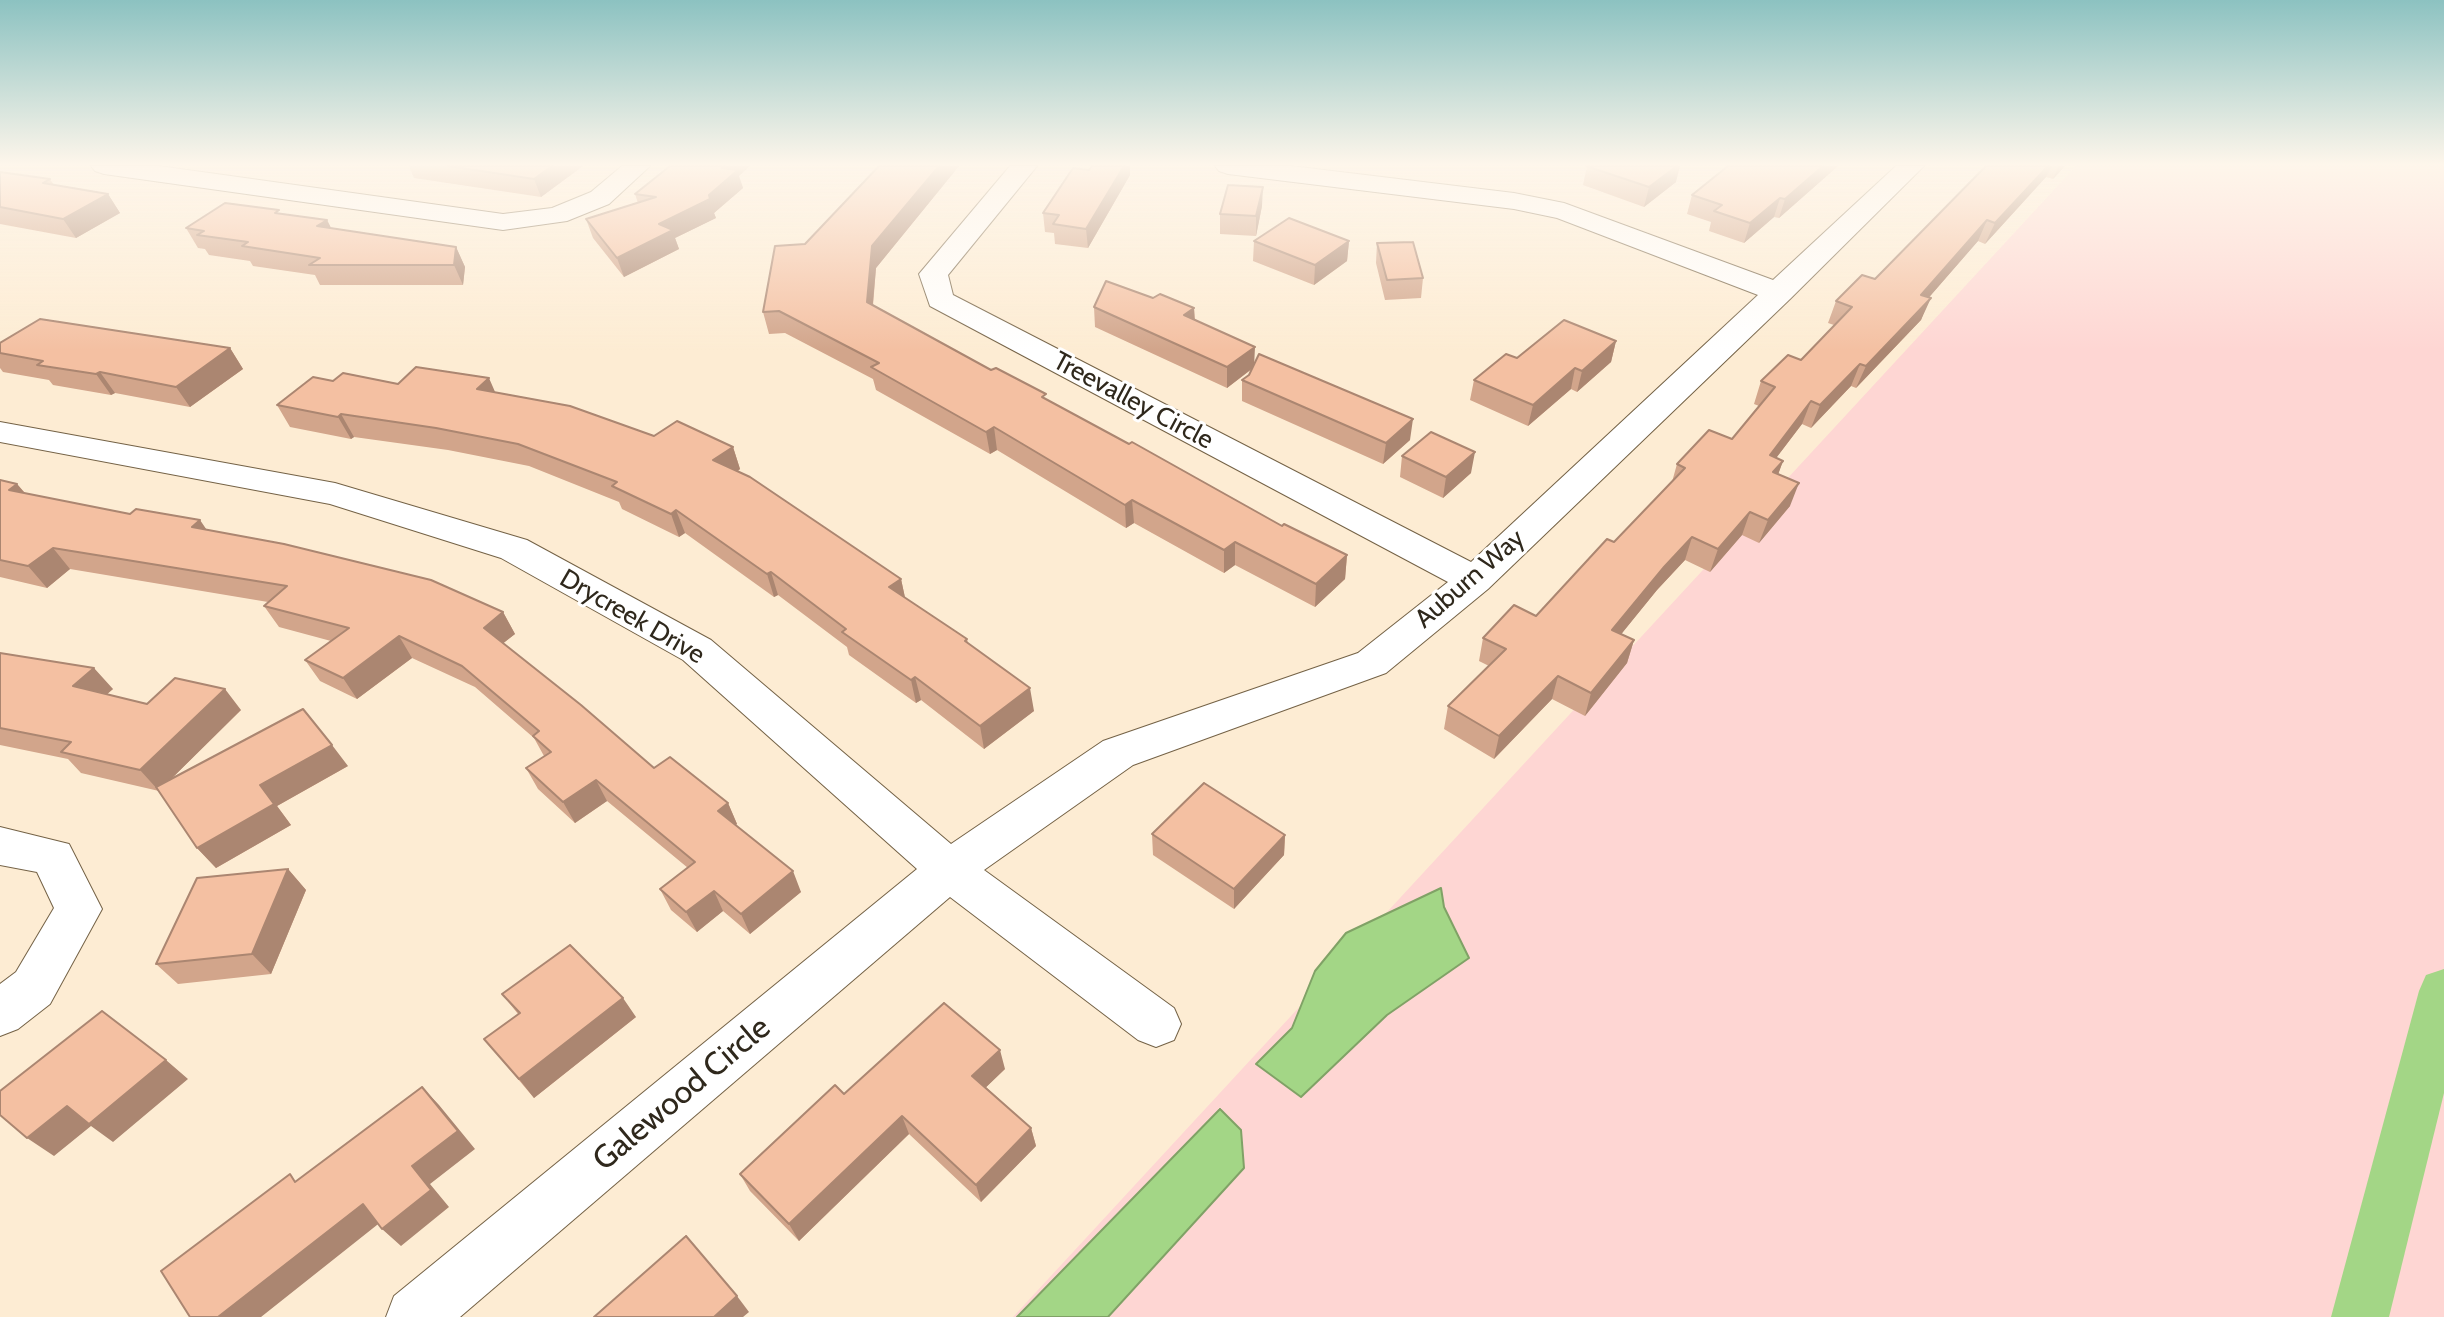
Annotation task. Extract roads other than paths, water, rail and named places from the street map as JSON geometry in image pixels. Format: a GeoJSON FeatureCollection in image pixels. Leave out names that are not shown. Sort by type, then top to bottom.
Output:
{"type":"FeatureCollection","features":[{"type":"Feature","properties":{"kind":"street","name":"Treevalley Circle"},"geometry":{"type":"LineString","coordinates":[[972,227],[933,274],[940,300],[1475,580]]}},
{"type":"Feature","properties":{"kind":"street"},"geometry":{"type":"LineString","coordinates":[[1607,227],[1780,293]]}},
{"type":"Feature","properties":{"kind":"street","name":"Auburn Way"},"geometry":{"type":"LineString","coordinates":[[949,870],[1118,753],[1372,663],[1475,580],[1848,227]]}},
{"type":"Feature","properties":{"kind":"street","name":"Drycreek Drive"},"geometry":{"type":"LineString","coordinates":[[0,432],[335,494],[514,549],[697,650],[949,870],[1156,1024]]}},
{"type":"Feature","properties":{"kind":"street"},"geometry":{"type":"LineString","coordinates":[[0,846],[53,857],[78,909],[33,988],[0,1013]]}},
{"type":"Feature","properties":{"kind":"street","name":"Galewood Circle"},"geometry":{"type":"LineString","coordinates":[[415,1317],[949,870]]}},
{"type":"Feature","properties":{"kind":"waterway"},"geometry":{"type":"LineString","coordinates":[[2360,1317],[2444,991]]}}]}
